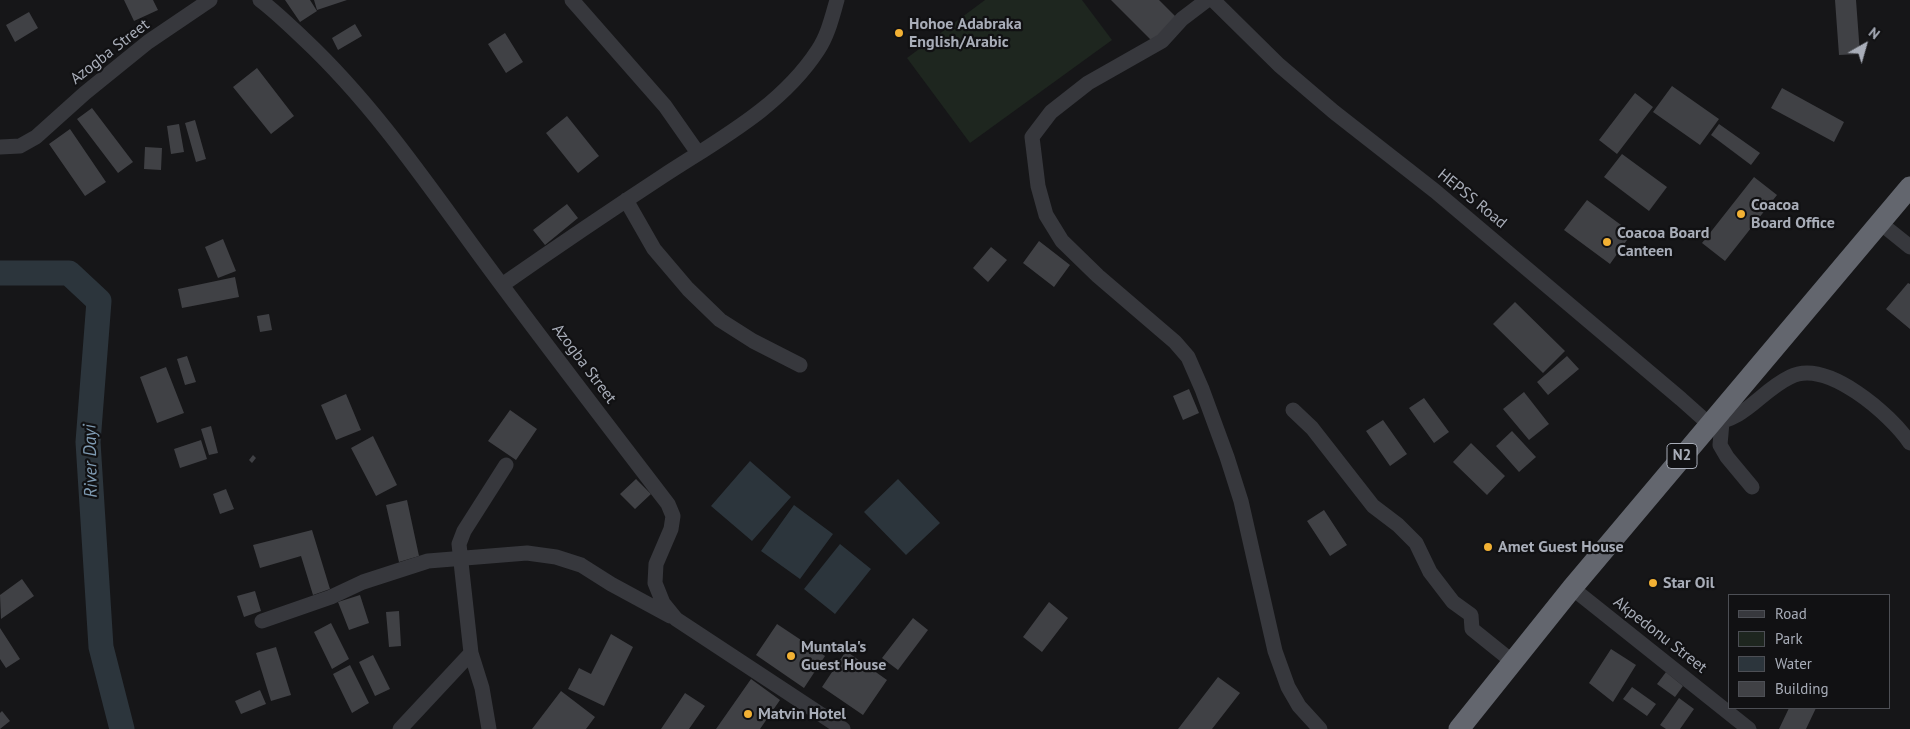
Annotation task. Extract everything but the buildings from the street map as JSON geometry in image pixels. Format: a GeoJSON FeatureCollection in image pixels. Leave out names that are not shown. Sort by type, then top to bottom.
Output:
{"type":"FeatureCollection","features":[{"type":"Feature","properties":{"kind":"highway","name":"N2"},"geometry":{"type":"LineString","coordinates":[[1459,729],[1572,588],[1715,423],[1878,222],[1910,187]]}},
{"type":"Feature","properties":{"kind":"street","name":"Azogba Street"},"geometry":{"type":"LineString","coordinates":[[0,148],[20,146],[36,137],[84,93],[148,42],[210,0]]}},
{"type":"Feature","properties":{"kind":"street","name":"Azogba Street"},"geometry":{"type":"LineString","coordinates":[[260,0],[323,57],[356,93],[416,168],[668,504],[673,516],[670,529],[656,564],[655,583],[662,603],[676,618],[843,729]]}},
{"type":"Feature","properties":{"kind":"street"},"geometry":{"type":"LineString","coordinates":[[572,0],[665,106],[698,153]]}},
{"type":"Feature","properties":{"kind":"street"},"geometry":{"type":"LineString","coordinates":[[502,285],[626,200],[730,133],[764,108],[800,72],[819,49],[837,0]]}},
{"type":"Feature","properties":{"kind":"street"},"geometry":{"type":"LineString","coordinates":[[1207,0],[1182,19],[1162,42],[1088,83],[1051,112],[1032,137],[1033,160],[1046,215],[1062,241],[1098,276],[1175,342],[1188,356],[1227,457],[1241,501],[1275,651],[1288,687],[1300,706],[1320,729]]}},
{"type":"Feature","properties":{"kind":"street","name":"HEPSS Road"},"geometry":{"type":"LineString","coordinates":[[1213,0],[1279,65],[1334,112],[1462,213],[1674,392],[1715,423]]}},
{"type":"Feature","properties":{"kind":"street"},"geometry":{"type":"LineString","coordinates":[[626,200],[654,249],[688,289],[720,320],[753,341],[800,365]]}},
{"type":"Feature","properties":{"kind":"street"},"geometry":{"type":"LineString","coordinates":[[1878,222],[1910,248]]}},
{"type":"Feature","properties":{"kind":"street"},"geometry":{"type":"LineString","coordinates":[[1752,487],[1727,457],[1720,445],[1715,423],[1750,407],[1790,376],[1801,374],[1824,376],[1847,385],[1878,408],[1910,443]]}},
{"type":"Feature","properties":{"kind":"street"},"geometry":{"type":"LineString","coordinates":[[1293,410],[1312,428],[1373,506],[1398,525],[1416,543],[1430,572],[1453,602],[1471,615],[1472,629],[1513,662]]}},
{"type":"Feature","properties":{"kind":"street"},"geometry":{"type":"LineString","coordinates":[[490,729],[482,688],[471,654],[459,544],[461,536],[506,465]]}},
{"type":"Feature","properties":{"kind":"street"},"geometry":{"type":"LineString","coordinates":[[262,621],[396,571],[428,562],[527,553],[556,557],[581,566],[676,618]]}},
{"type":"Feature","properties":{"kind":"street","name":"Akpedonu Street"},"geometry":{"type":"LineString","coordinates":[[1572,588],[1749,729]]}},
{"type":"Feature","properties":{"kind":"street"},"geometry":{"type":"LineString","coordinates":[[400,729],[471,654]]}},
{"type":"Feature","properties":{"kind":"green space"},"geometry":{"type":"Polygon","coordinates":[[[985,0],[1082,0],[1112,40],[970,143],[907,58],[985,0]]]}},
{"type":"Feature","properties":{"kind":"water"},"geometry":{"type":"Polygon","coordinates":[[[750,461],[791,497],[752,541],[711,506],[750,461]]]}},
{"type":"Feature","properties":{"kind":"water"},"geometry":{"type":"Polygon","coordinates":[[[898,479],[940,523],[906,555],[864,512],[898,479]]]}},
{"type":"Feature","properties":{"kind":"water"},"geometry":{"type":"Polygon","coordinates":[[[794,505],[833,534],[800,579],[761,551],[794,505]]]}},
{"type":"Feature","properties":{"kind":"water"},"geometry":{"type":"Polygon","coordinates":[[[840,544],[871,569],[835,614],[804,589],[840,544]]]}},
{"type":"Feature","properties":{"kind":"waterway","name":"River Dayi"},"geometry":{"type":"LineString","coordinates":[[0,273],[69,273],[99,301],[88,442],[101,647],[122,729]]}},
{"type":"Feature","properties":{"kind":"place","name":"Hohoe Adabraka English/Arabic"},"geometry":{"type":"Point","coordinates":[899,33]}},
{"type":"Feature","properties":{"kind":"place","name":"Coacoa Board Office"},"geometry":{"type":"Point","coordinates":[1741,214]}},
{"type":"Feature","properties":{"kind":"place","name":"Coacoa Board Canteen"},"geometry":{"type":"Point","coordinates":[1607,242]}},
{"type":"Feature","properties":{"kind":"place","name":"Amet Guest House"},"geometry":{"type":"Point","coordinates":[1488,547]}},
{"type":"Feature","properties":{"kind":"place","name":"Star Oil"},"geometry":{"type":"Point","coordinates":[1653,583]}},
{"type":"Feature","properties":{"kind":"place","name":"Muntala's Guest House"},"geometry":{"type":"Point","coordinates":[791,656]}},
{"type":"Feature","properties":{"kind":"place","name":"Matvin Hotel"},"geometry":{"type":"Point","coordinates":[748,714]}}]}
